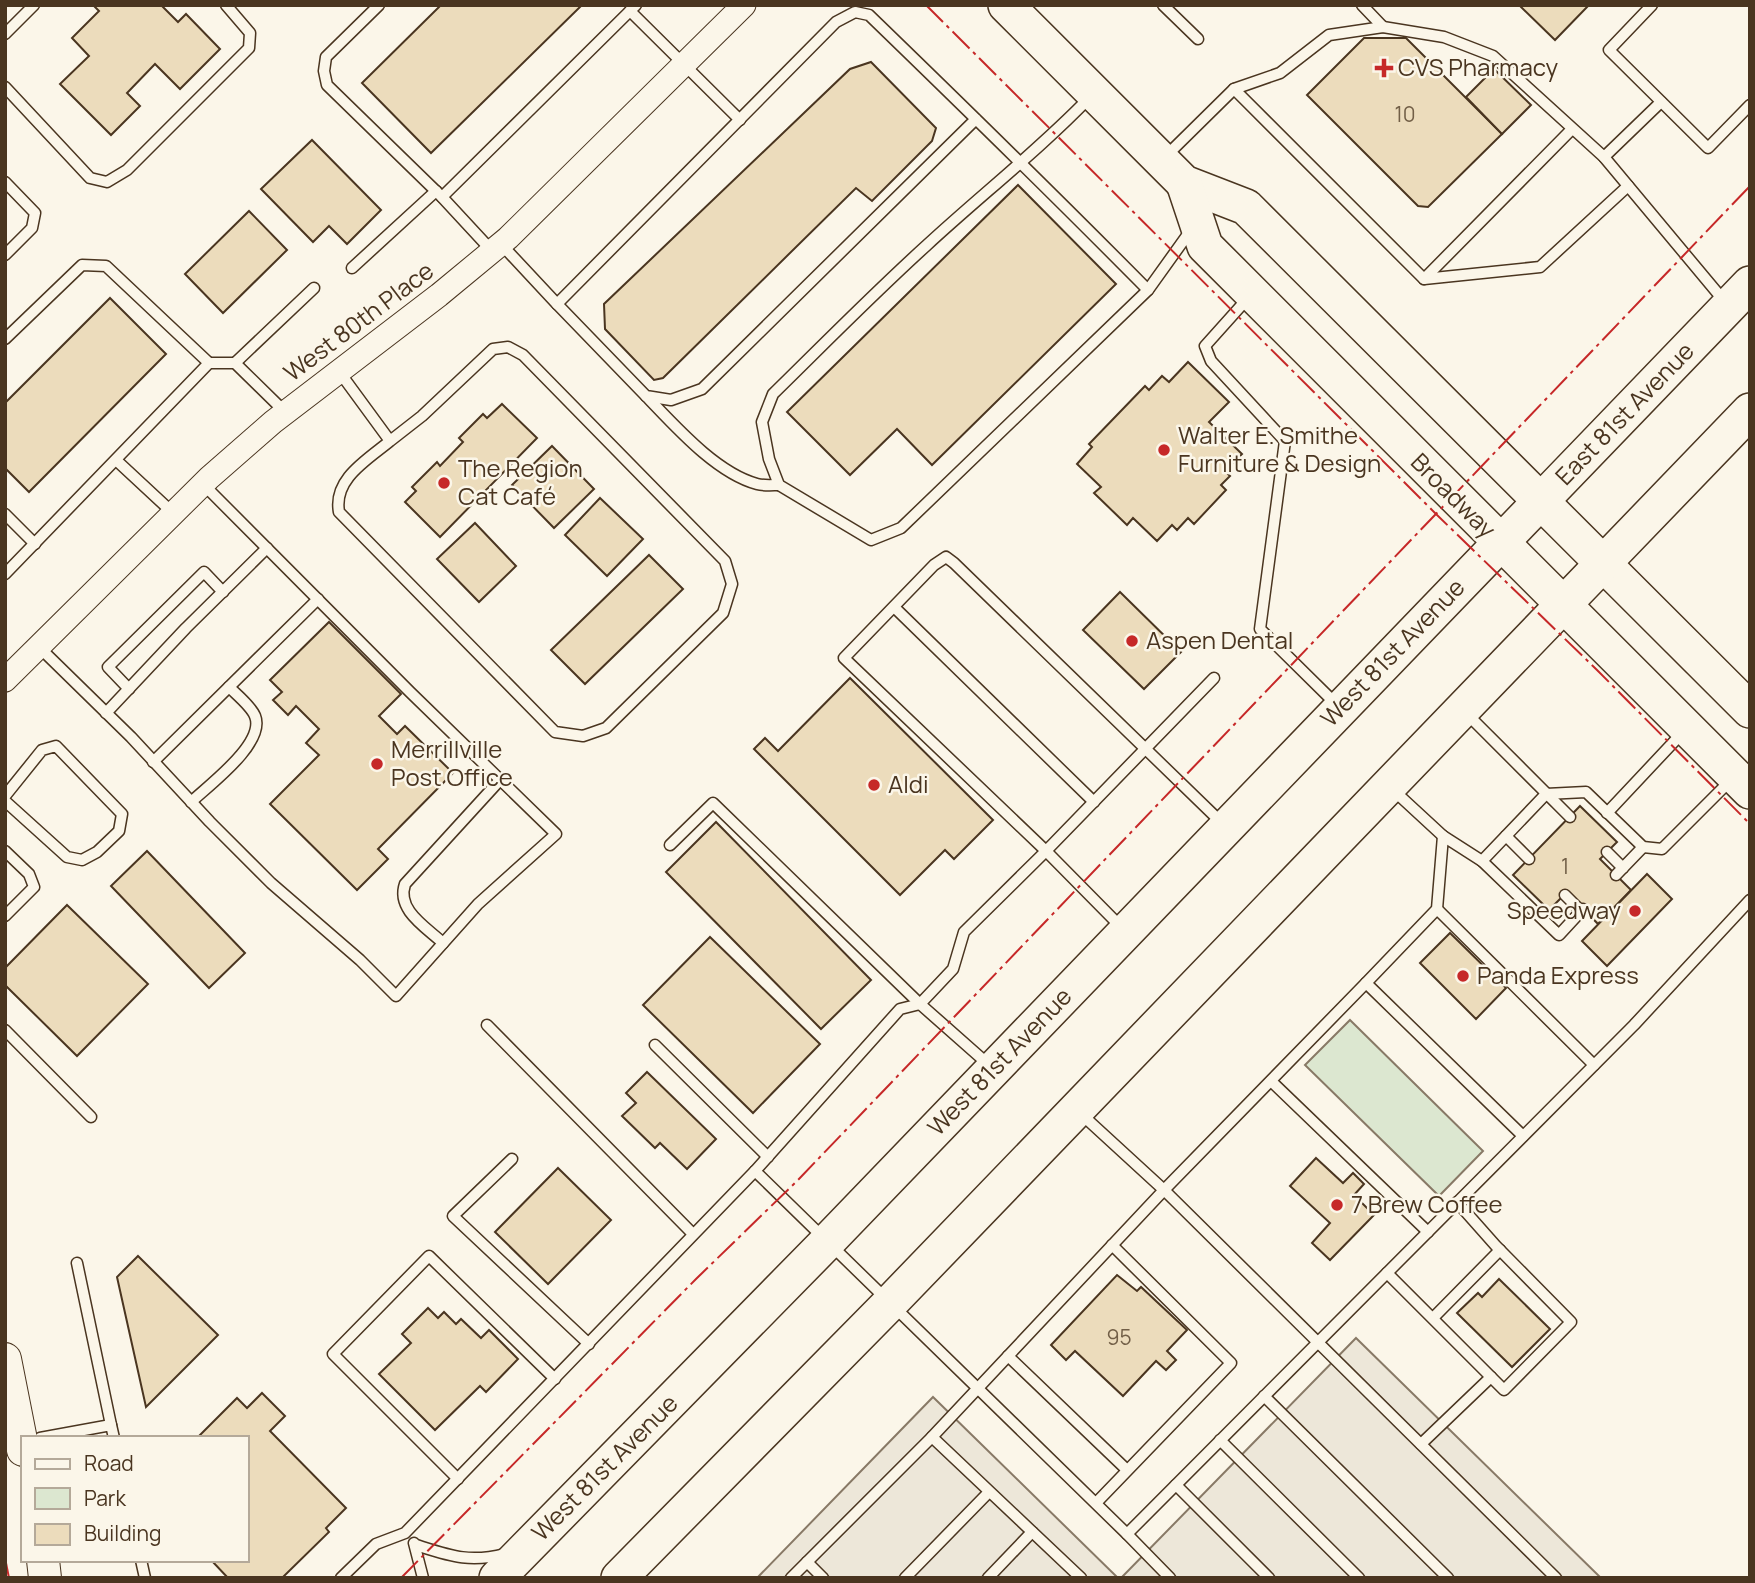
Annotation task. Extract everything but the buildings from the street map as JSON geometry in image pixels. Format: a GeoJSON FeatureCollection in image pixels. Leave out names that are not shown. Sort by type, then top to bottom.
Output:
{"type":"FeatureCollection","features":[{"type":"Feature","properties":{"kind":"main road","name":"Broadway"},"geometry":{"type":"LineString","coordinates":[[1006,5],[1172,172],[1197,222],[1205,246],[1742,784]]}},
{"type":"Feature","properties":{"kind":"main road","name":"Broadway"},"geometry":{"type":"LineString","coordinates":[[1172,172],[1245,207],[1750,710]]}},
{"type":"Feature","properties":{"kind":"main road","name":"East 81st Avenue"},"geometry":{"type":"LineString","coordinates":[[1499,543],[1739,295]]}},
{"type":"Feature","properties":{"kind":"main road"},"geometry":{"type":"LineString","coordinates":[[619,1578],[891,1302],[1750,411]]}},
{"type":"Feature","properties":{"kind":"main road","name":"West 81st Avenue"},"geometry":{"type":"LineString","coordinates":[[497,1578],[827,1242],[1499,543]]}},
{"type":"Feature","properties":{"kind":"street","name":"West 80th Place"},"geometry":{"type":"LineString","coordinates":[[5,680],[203,484],[285,412],[497,248],[744,5]]}},
{"type":"Feature","properties":{"kind":"street"},"geometry":{"type":"LineString","coordinates":[[5,1359],[21,1438]]}},
{"type":"Feature","properties":{"kind":"lane"},"geometry":{"type":"LineString","coordinates":[[5,34],[34,5]]}},
{"type":"Feature","properties":{"kind":"lane"},"geometry":{"type":"LineString","coordinates":[[5,88],[90,177],[107,183],[127,170],[249,48],[250,33],[226,5]]}},
{"type":"Feature","properties":{"kind":"lane"},"geometry":{"type":"LineString","coordinates":[[379,5],[326,57],[324,71],[327,85],[557,304],[677,428],[712,459],[758,484],[779,485],[871,540],[901,528],[1147,290],[1197,222]]}},
{"type":"Feature","properties":{"kind":"lane"},"geometry":{"type":"LineString","coordinates":[[1163,5],[1198,39]]}},
{"type":"Feature","properties":{"kind":"lane"},"geometry":{"type":"LineString","coordinates":[[1362,5],[1383,27]]}},
{"type":"Feature","properties":{"kind":"lane"},"geometry":{"type":"LineString","coordinates":[[1652,5],[1609,50],[1708,148],[1750,105]]}},
{"type":"Feature","properties":{"kind":"lane"},"geometry":{"type":"LineString","coordinates":[[352,268],[439,194],[633,8],[740,120]]}},
{"type":"Feature","properties":{"kind":"lane"},"geometry":{"type":"LineString","coordinates":[[557,304],[836,22],[855,12],[869,15],[1147,290]]}},
{"type":"Feature","properties":{"kind":"lane"},"geometry":{"type":"LineString","coordinates":[[1172,172],[1234,89],[1280,73],[1329,35],[1383,27],[1444,37],[1493,56],[1604,157],[1628,186],[1739,295]]}},
{"type":"Feature","properties":{"kind":"lane"},"geometry":{"type":"LineString","coordinates":[[1234,89],[1424,279]]}},
{"type":"Feature","properties":{"kind":"lane"},"geometry":{"type":"LineString","coordinates":[[779,485],[769,459],[762,422],[773,394],[925,246],[1051,138],[1093,94]]}},
{"type":"Feature","properties":{"kind":"lane"},"geometry":{"type":"LineString","coordinates":[[1604,157],[1661,102]]}},
{"type":"Feature","properties":{"kind":"lane"},"geometry":{"type":"LineString","coordinates":[[646,396],[671,400],[702,389],[976,118]]}},
{"type":"Feature","properties":{"kind":"lane"},"geometry":{"type":"LineString","coordinates":[[1424,279],[1573,129]]}},
{"type":"Feature","properties":{"kind":"lane"},"geometry":{"type":"LineString","coordinates":[[5,182],[35,213],[32,228],[5,256]]}},
{"type":"Feature","properties":{"kind":"lane"},"geometry":{"type":"LineString","coordinates":[[1424,279],[1540,267],[1628,186]]}},
{"type":"Feature","properties":{"kind":"lane"},"geometry":{"type":"LineString","coordinates":[[5,339],[82,265],[106,266],[209,363],[236,363],[314,288]]}},
{"type":"Feature","properties":{"kind":"lane"},"geometry":{"type":"LineString","coordinates":[[1252,293],[1205,346],[1212,361],[1285,441],[1260,629],[1340,709]]}},
{"type":"Feature","properties":{"kind":"lane"},"geometry":{"type":"LineString","coordinates":[[508,347],[523,355],[725,561],[732,584],[723,613],[606,728],[583,736],[555,732],[338,512],[336,498],[349,476],[390,441],[422,416],[494,349],[508,347]]}},
{"type":"Feature","properties":{"kind":"lane"},"geometry":{"type":"LineString","coordinates":[[5,575],[209,363]]}},
{"type":"Feature","properties":{"kind":"lane"},"geometry":{"type":"LineString","coordinates":[[236,363],[285,412]]}},
{"type":"Feature","properties":{"kind":"lane"},"geometry":{"type":"LineString","coordinates":[[338,370],[390,441]]}},
{"type":"Feature","properties":{"kind":"lane"},"geometry":{"type":"LineString","coordinates":[[116,460],[173,513]]}},
{"type":"Feature","properties":{"kind":"lane"},"geometry":{"type":"LineString","coordinates":[[39,647],[271,883],[360,960],[396,996],[478,904],[556,834],[203,484]]}},
{"type":"Feature","properties":{"kind":"lane"},"geometry":{"type":"LineString","coordinates":[[5,514],[35,544]]}},
{"type":"Feature","properties":{"kind":"lane"},"geometry":{"type":"LineString","coordinates":[[106,713],[267,548]]}},
{"type":"Feature","properties":{"kind":"lane"},"geometry":{"type":"LineString","coordinates":[[1126,932],[1046,851],[844,658],[934,565],[946,557],[1226,827]]}},
{"type":"Feature","properties":{"kind":"lane"},"geometry":{"type":"LineString","coordinates":[[129,689],[108,667],[204,572],[223,592]]}},
{"type":"Feature","properties":{"kind":"lane"},"geometry":{"type":"LineString","coordinates":[[153,762],[318,599]]}},
{"type":"Feature","properties":{"kind":"lane"},"geometry":{"type":"LineString","coordinates":[[894,607],[1094,802]]}},
{"type":"Feature","properties":{"kind":"lane"},"geometry":{"type":"LineString","coordinates":[[341,1578],[376,1544],[405,1533],[755,1171],[900,1009],[920,1004],[953,969],[964,932],[1214,678]]}},
{"type":"Feature","properties":{"kind":"lane"},"geometry":{"type":"LineString","coordinates":[[191,802],[245,751],[257,731],[255,715],[229,687]]}},
{"type":"Feature","properties":{"kind":"lane"},"geometry":{"type":"LineString","coordinates":[[1463,710],[1570,817]]}},
{"type":"Feature","properties":{"kind":"lane"},"geometry":{"type":"LineString","coordinates":[[1607,813],[1687,728]]}},
{"type":"Feature","properties":{"kind":"lane"},"geometry":{"type":"LineString","coordinates":[[56,746],[122,814],[119,831],[97,852],[82,860],[67,857],[5,798],[42,750],[56,746]]}},
{"type":"Feature","properties":{"kind":"lane"},"geometry":{"type":"LineString","coordinates":[[443,943],[403,903],[405,884],[500,780]]}},
{"type":"Feature","properties":{"kind":"lane"},"geometry":{"type":"LineString","coordinates":[[1482,861],[1546,794],[1586,792],[1643,847],[1662,849],[1742,784]]}},
{"type":"Feature","properties":{"kind":"lane"},"geometry":{"type":"LineString","coordinates":[[1390,786],[1443,836],[1482,861],[1559,935],[1582,910],[1564,895]]}},
{"type":"Feature","properties":{"kind":"lane"},"geometry":{"type":"LineString","coordinates":[[670,845],[713,803],[920,1004],[993,1069]]}},
{"type":"Feature","properties":{"kind":"lane"},"geometry":{"type":"LineString","coordinates":[[791,1578],[932,1437],[1164,1190],[1437,909],[1443,836]]}},
{"type":"Feature","properties":{"kind":"lane"},"geometry":{"type":"LineString","coordinates":[[1506,836],[1529,859]]}},
{"type":"Feature","properties":{"kind":"lane"},"geometry":{"type":"LineString","coordinates":[[1607,852],[1620,871],[1643,847]]}},
{"type":"Feature","properties":{"kind":"lane"},"geometry":{"type":"LineString","coordinates":[[5,851],[29,874],[34,887],[5,916]]}},
{"type":"Feature","properties":{"kind":"lane"},"geometry":{"type":"LineString","coordinates":[[1127,1534],[1634,1026],[1750,900]]}},
{"type":"Feature","properties":{"kind":"lane"},"geometry":{"type":"LineString","coordinates":[[1437,909],[1594,1065]]}},
{"type":"Feature","properties":{"kind":"lane"},"geometry":{"type":"LineString","coordinates":[[1366,983],[1523,1136]]}},
{"type":"Feature","properties":{"kind":"lane"},"geometry":{"type":"LineString","coordinates":[[486,1024],[692,1234]]}},
{"type":"Feature","properties":{"kind":"lane"},"geometry":{"type":"LineString","coordinates":[[5,1030],[91,1117]]}},
{"type":"Feature","properties":{"kind":"lane"},"geometry":{"type":"LineString","coordinates":[[655,1045],[768,1157]]}},
{"type":"Feature","properties":{"kind":"lane"},"geometry":{"type":"LineString","coordinates":[[1271,1081],[1428,1232]]}},
{"type":"Feature","properties":{"kind":"lane"},"geometry":{"type":"LineString","coordinates":[[1077,1110],[1164,1190],[1556,1578]]}},
{"type":"Feature","properties":{"kind":"lane"},"geometry":{"type":"LineString","coordinates":[[512,1158],[453,1216],[589,1344]]}},
{"type":"Feature","properties":{"kind":"lane"},"geometry":{"type":"LineString","coordinates":[[755,1171],[1170,1578]]}},
{"type":"Feature","properties":{"kind":"lane"},"geometry":{"type":"LineString","coordinates":[[1387,1273],[1504,1390],[1571,1322],[1457,1202]]}},
{"type":"Feature","properties":{"kind":"lane"},"geometry":{"type":"LineString","coordinates":[[1096,1503],[1231,1363],[1112,1245]]}},
{"type":"Feature","properties":{"kind":"lane"},"geometry":{"type":"LineString","coordinates":[[1433,1318],[1500,1250]]}},
{"type":"Feature","properties":{"kind":"lane"},"geometry":{"type":"LineString","coordinates":[[458,1479],[333,1354],[429,1256],[555,1379]]}},
{"type":"Feature","properties":{"kind":"lane"},"geometry":{"type":"LineString","coordinates":[[77,1264],[114,1436]]}},
{"type":"Feature","properties":{"kind":"lane"},"geometry":{"type":"LineString","coordinates":[[1008,1356],[1127,1470]]}},
{"type":"Feature","properties":{"kind":"lane"},"geometry":{"type":"LineString","coordinates":[[1421,1444],[1491,1377]]}},
{"type":"Feature","properties":{"kind":"lane"},"geometry":{"type":"LineString","coordinates":[[1264,1396],[1448,1578]]}},
{"type":"Feature","properties":{"kind":"lane"},"geometry":{"type":"LineString","coordinates":[[57,1436],[111,1425]]}},
{"type":"Feature","properties":{"kind":"lane"},"geometry":{"type":"LineString","coordinates":[[932,1437],[1078,1577]]}},
{"type":"Feature","properties":{"kind":"lane"},"geometry":{"type":"LineString","coordinates":[[1220,1440],[1359,1578]]}},
{"type":"Feature","properties":{"kind":"lane"},"geometry":{"type":"LineString","coordinates":[[1176,1485],[1269,1578]]}},
{"type":"Feature","properties":{"kind":"lane"},"geometry":{"type":"LineString","coordinates":[[905,1578],[989,1492]]}},
{"type":"Feature","properties":{"kind":"lane"},"geometry":{"type":"LineString","coordinates":[[988,1578],[1032,1532]]}},
{"type":"Feature","properties":{"kind":"lane"},"geometry":{"type":"LineString","coordinates":[[405,1533],[416,1545],[424,1578]]}},
{"type":"Feature","properties":{"kind":"lane"},"geometry":{"type":"LineString","coordinates":[[416,1545],[453,1557],[483,1560],[525,1549]]}},
{"type":"Feature","properties":{"kind":"lane"},"geometry":{"type":"LineString","coordinates":[[807,1562],[822,1578]]}},
{"type":"Feature","properties":{"kind":"green space"},"geometry":{"type":"Polygon","coordinates":[[[1350,1020],[1483,1151],[1439,1196],[1305,1065],[1350,1020]]]}},
{"type":"Feature","properties":{"kind":"shaded area"},"geometry":{"type":"Polygon","coordinates":[[[1356,1338],[1601,1578],[1121,1578],[1356,1338]]]}},
{"type":"Feature","properties":{"kind":"shaded area"},"geometry":{"type":"Polygon","coordinates":[[[933,1397],[1118,1578],[757,1578],[933,1397]]]}},
{"type":"Feature","properties":{"kind":"power"},"geometry":{"type":"LineString","coordinates":[[926,5],[1750,824]]}},
{"type":"Feature","properties":{"kind":"power"},"geometry":{"type":"LineString","coordinates":[[401,1578],[696,1279],[798,1180],[1750,186]]}},
{"type":"Feature","properties":{"kind":"power"},"geometry":{"type":"LineString","coordinates":[[5,1558],[9,1578]]}},
{"type":"Feature","properties":{"kind":"place","name":"CVS Pharmacy"},"geometry":{"type":"Point","coordinates":[1384,68]}},
{"type":"Feature","properties":{"kind":"place","name":"Walter E. Smithe Furniture & Design"},"geometry":{"type":"Point","coordinates":[1164,450]}},
{"type":"Feature","properties":{"kind":"place","name":"The Region Cat Café"},"geometry":{"type":"Point","coordinates":[444,483]}},
{"type":"Feature","properties":{"kind":"place","name":"Aspen Dental"},"geometry":{"type":"Point","coordinates":[1132,641]}},
{"type":"Feature","properties":{"kind":"place","name":"Merrillville Post Office"},"geometry":{"type":"Point","coordinates":[377,764]}},
{"type":"Feature","properties":{"kind":"place","name":"Aldi"},"geometry":{"type":"Point","coordinates":[874,785]}},
{"type":"Feature","properties":{"kind":"place","name":"Speedway"},"geometry":{"type":"Point","coordinates":[1635,911]}},
{"type":"Feature","properties":{"kind":"place","name":"Panda Express"},"geometry":{"type":"Point","coordinates":[1463,976]}},
{"type":"Feature","properties":{"kind":"place","name":"7 Brew Coffee"},"geometry":{"type":"Point","coordinates":[1337,1205]}}]}
